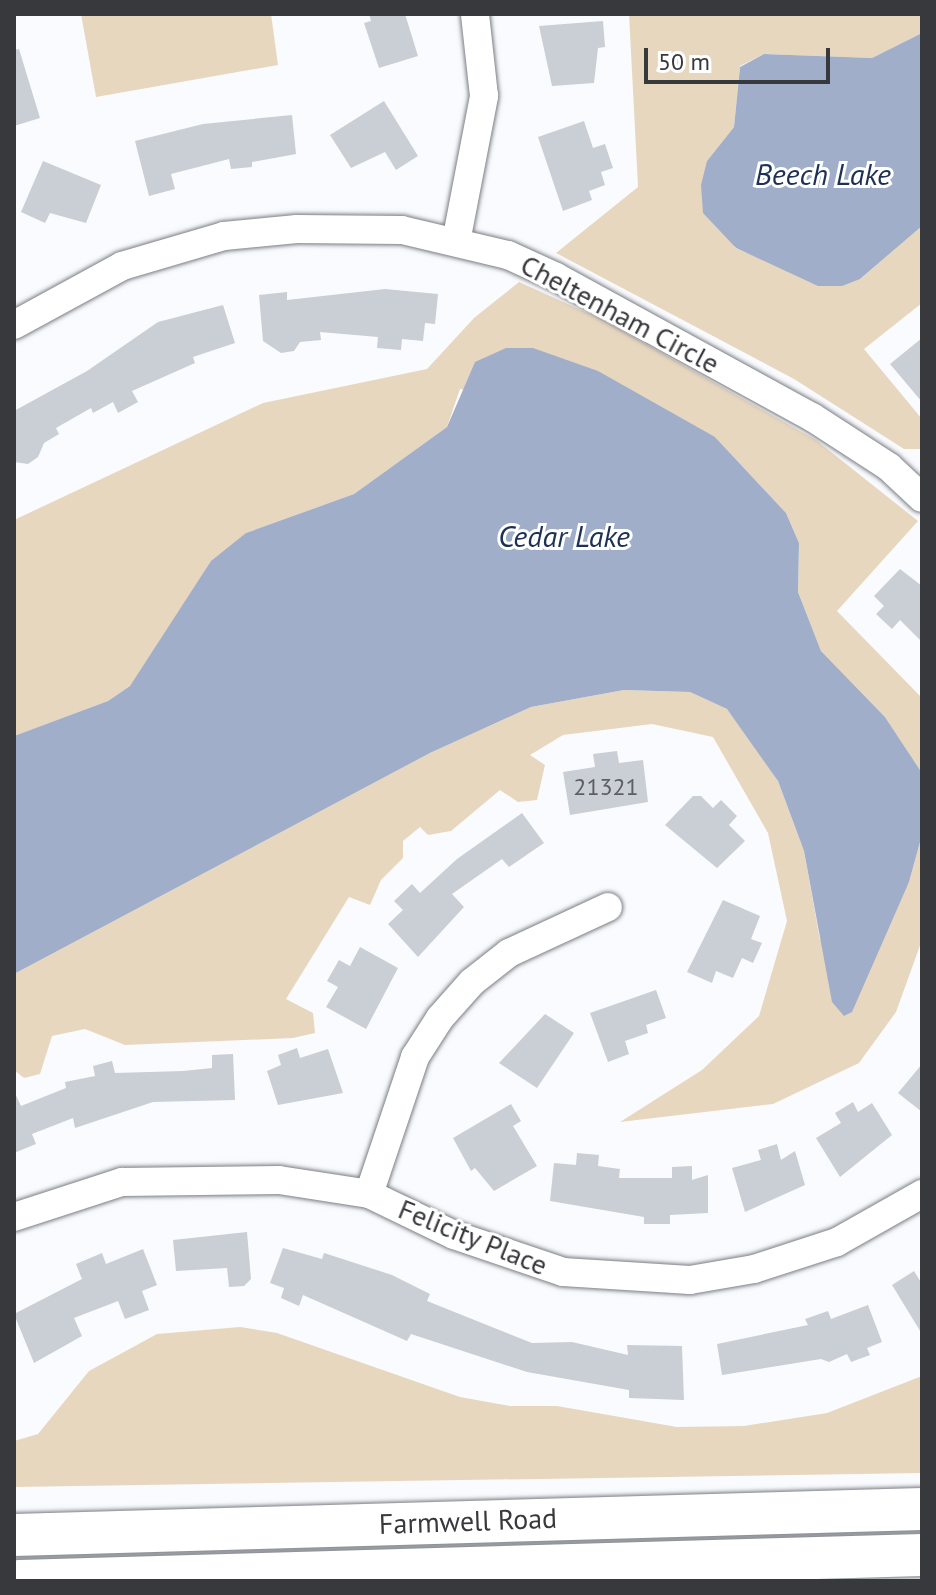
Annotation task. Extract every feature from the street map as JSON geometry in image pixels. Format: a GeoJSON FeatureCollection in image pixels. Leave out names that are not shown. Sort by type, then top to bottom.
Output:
{"type":"FeatureCollection","features":[{"type":"Feature","properties":{"kind":"main road","name":"Farmwell Road"},"geometry":{"type":"LineString","coordinates":[[14,1535],[922,1509]]}},
{"type":"Feature","properties":{"kind":"main road","name":"Farmwell Road"},"geometry":{"type":"LineString","coordinates":[[19,1581],[922,1555]]}},
{"type":"Feature","properties":{"kind":"street"},"geometry":{"type":"LineString","coordinates":[[456,242],[484,96],[475,14]]}},
{"type":"Feature","properties":{"kind":"street","name":"Cheltenham Circle"},"geometry":{"type":"LineString","coordinates":[[16,319],[122,266],[224,236],[354,229],[402,230],[508,255],[556,277],[812,417],[919,488]]}},
{"type":"Feature","properties":{"kind":"street"},"geometry":{"type":"LineString","coordinates":[[369,1194],[415,1057],[440,1018],[472,982],[509,953],[608,907]]}},
{"type":"Feature","properties":{"kind":"street","name":"Felicity Place"},"geometry":{"type":"LineString","coordinates":[[14,1217],[122,1182],[156,1179],[279,1180],[369,1194],[454,1235],[563,1272],[690,1280],[754,1269],[837,1242],[922,1194]]}},
{"type":"Feature","properties":{"kind":"shaded area"},"geometry":{"type":"Polygon","coordinates":[[[81,14],[271,14],[278,65],[96,97],[81,14]]]}},
{"type":"Feature","properties":{"kind":"shaded area"},"geometry":{"type":"Polygon","coordinates":[[[629,14],[922,14],[922,33],[872,58],[764,54],[740,66],[734,127],[707,161],[735,248],[773,264],[860,279],[922,226],[922,303],[864,349],[922,419],[922,449],[904,449],[794,379],[556,253],[638,187],[629,14]]]}},
{"type":"Feature","properties":{"kind":"shaded area"},"geometry":{"type":"Polygon","coordinates":[[[519,282],[601,319],[816,440],[918,521],[837,611],[922,698],[922,773],[885,717],[821,651],[798,592],[799,543],[786,513],[715,437],[460,389],[447,427],[354,494],[246,533],[130,686],[108,701],[14,736],[14,520],[263,403],[427,369],[474,318],[519,282]]]}},
{"type":"Feature","properties":{"kind":"shaded area"},"geometry":{"type":"Polygon","coordinates":[[[624,690],[690,692],[727,709],[752,740],[778,781],[804,851],[820,940],[881,938],[909,882],[922,835],[922,940],[896,1012],[859,1063],[773,1104],[620,1122],[702,1070],[759,1016],[787,921],[768,833],[713,737],[652,724],[563,735],[530,755],[545,765],[537,800],[518,802],[500,790],[451,831],[428,835],[420,827],[403,841],[403,858],[381,880],[370,905],[349,897],[286,999],[313,1013],[315,1033],[293,1038],[125,1045],[85,1029],[52,1036],[40,1074],[24,1078],[14,1070],[14,974],[430,753],[531,707],[624,690]]]}},
{"type":"Feature","properties":{"kind":"shaded area"},"geometry":{"type":"Polygon","coordinates":[[[240,1327],[277,1333],[460,1397],[510,1406],[557,1406],[677,1427],[744,1426],[827,1413],[922,1376],[922,1473],[14,1487],[14,1441],[38,1434],[89,1371],[157,1334],[240,1327]]]}},
{"type":"Feature","properties":{"kind":"water","name":"Beech Lake"},"geometry":{"type":"Polygon","coordinates":[[[922,33],[922,226],[860,279],[842,286],[818,286],[736,248],[703,213],[701,185],[707,161],[734,127],[740,67],[764,54],[872,58],[922,33]]]}},
{"type":"Feature","properties":{"kind":"water","name":"Cedar Lake"},"geometry":{"type":"Polygon","coordinates":[[[506,348],[533,348],[598,371],[715,437],[786,513],[799,543],[798,592],[821,651],[885,717],[922,773],[922,835],[909,882],[852,1012],[844,1016],[832,1002],[804,851],[778,781],[727,709],[690,692],[624,690],[531,707],[430,753],[14,974],[14,736],[108,701],[130,686],[211,561],[246,533],[354,494],[447,427],[475,362],[506,348]]]}},
{"type":"Feature","properties":{"kind":"building"},"geometry":{"type":"Polygon","coordinates":[[[369,14],[405,14],[418,56],[379,68],[364,23],[371,21],[369,14]]]}},
{"type":"Feature","properties":{"kind":"building"},"geometry":{"type":"Polygon","coordinates":[[[603,21],[605,47],[598,48],[594,83],[552,86],[539,26],[603,21]]]}},
{"type":"Feature","properties":{"kind":"building"},"geometry":{"type":"Polygon","coordinates":[[[19,49],[40,118],[14,126],[14,50],[19,49]]]}},
{"type":"Feature","properties":{"kind":"building"},"geometry":{"type":"Polygon","coordinates":[[[384,101],[418,156],[396,170],[385,152],[351,168],[330,135],[384,101]]]}},
{"type":"Feature","properties":{"kind":"building"},"geometry":{"type":"Polygon","coordinates":[[[292,115],[296,154],[252,162],[252,167],[231,169],[229,159],[171,174],[175,189],[149,196],[135,141],[203,124],[292,115]]]}},
{"type":"Feature","properties":{"kind":"building"},"geometry":{"type":"Polygon","coordinates":[[[584,121],[593,148],[605,144],[613,168],[601,172],[605,185],[589,191],[592,200],[563,211],[538,137],[584,121]]]}},
{"type":"Feature","properties":{"kind":"building"},"geometry":{"type":"Polygon","coordinates":[[[43,161],[101,185],[86,223],[50,213],[45,223],[21,212],[43,161]]]}},
{"type":"Feature","properties":{"kind":"building"},"geometry":{"type":"Polygon","coordinates":[[[385,289],[438,294],[435,324],[425,323],[423,341],[402,339],[401,350],[377,348],[378,337],[320,332],[321,340],[300,342],[294,351],[281,353],[263,341],[259,295],[287,292],[287,300],[385,289]]]}},
{"type":"Feature","properties":{"kind":"building"},"geometry":{"type":"Polygon","coordinates":[[[223,305],[235,343],[193,357],[195,363],[132,391],[138,402],[118,413],[113,402],[93,413],[91,408],[56,428],[59,434],[44,443],[38,457],[28,464],[14,462],[14,411],[87,371],[158,322],[223,305]]]}},
{"type":"Feature","properties":{"kind":"building"},"geometry":{"type":"Polygon","coordinates":[[[922,338],[922,402],[890,364],[922,338]]]}},
{"type":"Feature","properties":{"kind":"building"},"geometry":{"type":"Polygon","coordinates":[[[900,569],[922,586],[922,642],[900,620],[892,629],[876,614],[884,606],[874,596],[900,569]]]}},
{"type":"Feature","properties":{"kind":"building"},"geometry":{"type":"Polygon","coordinates":[[[617,751],[619,763],[643,760],[648,802],[570,815],[563,772],[595,767],[593,754],[617,751]]]}},
{"type":"Feature","properties":{"kind":"building"},"geometry":{"type":"Polygon","coordinates":[[[693,796],[701,796],[713,808],[721,800],[737,816],[729,825],[745,841],[717,868],[665,825],[693,796]]]}},
{"type":"Feature","properties":{"kind":"building"},"geometry":{"type":"Polygon","coordinates":[[[522,813],[544,843],[509,867],[502,859],[452,894],[464,907],[418,957],[388,924],[403,910],[394,901],[412,884],[420,893],[457,859],[522,813]]]}},
{"type":"Feature","properties":{"kind":"building"},"geometry":{"type":"Polygon","coordinates":[[[723,900],[760,916],[751,939],[762,943],[753,963],[742,958],[733,978],[716,971],[712,983],[687,972],[723,900]]]}},
{"type":"Feature","properties":{"kind":"building"},"geometry":{"type":"Polygon","coordinates":[[[360,947],[398,968],[366,1029],[326,1007],[338,987],[327,981],[339,960],[350,966],[360,947]]]}},
{"type":"Feature","properties":{"kind":"building"},"geometry":{"type":"Polygon","coordinates":[[[656,990],[666,1018],[646,1025],[648,1033],[625,1041],[629,1054],[608,1062],[590,1013],[656,990]]]}},
{"type":"Feature","properties":{"kind":"building"},"geometry":{"type":"Polygon","coordinates":[[[545,1014],[574,1033],[537,1088],[499,1063],[545,1014]]]}},
{"type":"Feature","properties":{"kind":"building"},"geometry":{"type":"Polygon","coordinates":[[[297,1048],[300,1058],[328,1049],[343,1093],[278,1105],[267,1071],[281,1065],[278,1055],[297,1048]]]}},
{"type":"Feature","properties":{"kind":"building"},"geometry":{"type":"Polygon","coordinates":[[[233,1054],[235,1100],[153,1102],[75,1128],[73,1118],[32,1134],[36,1144],[14,1153],[14,1091],[21,1106],[66,1088],[65,1082],[95,1076],[93,1066],[112,1061],[115,1073],[183,1071],[212,1068],[212,1055],[233,1054]]]}},
{"type":"Feature","properties":{"kind":"building"},"geometry":{"type":"Polygon","coordinates":[[[922,1064],[922,1112],[898,1093],[922,1064]]]}},
{"type":"Feature","properties":{"kind":"building"},"geometry":{"type":"Polygon","coordinates":[[[853,1102],[858,1112],[872,1103],[892,1135],[840,1177],[816,1138],[841,1123],[835,1113],[853,1102]]]}},
{"type":"Feature","properties":{"kind":"building"},"geometry":{"type":"Polygon","coordinates":[[[511,1104],[521,1121],[513,1126],[537,1166],[494,1191],[475,1168],[471,1171],[453,1138],[511,1104]]]}},
{"type":"Feature","properties":{"kind":"building"},"geometry":{"type":"Polygon","coordinates":[[[777,1144],[781,1160],[795,1151],[805,1185],[745,1212],[732,1168],[761,1160],[758,1150],[777,1144]]]}},
{"type":"Feature","properties":{"kind":"building"},"geometry":{"type":"Polygon","coordinates":[[[577,1153],[599,1155],[598,1166],[620,1169],[619,1178],[672,1178],[672,1167],[692,1166],[692,1180],[708,1175],[708,1213],[670,1215],[670,1224],[644,1224],[644,1217],[550,1201],[554,1163],[576,1165],[577,1153]]]}},
{"type":"Feature","properties":{"kind":"building"},"geometry":{"type":"Polygon","coordinates":[[[247,1232],[251,1279],[244,1286],[229,1287],[227,1268],[176,1271],[173,1240],[247,1232]]]}},
{"type":"Feature","properties":{"kind":"building"},"geometry":{"type":"Polygon","coordinates":[[[283,1248],[322,1259],[324,1253],[392,1275],[430,1294],[427,1301],[532,1343],[572,1342],[628,1355],[627,1345],[682,1346],[684,1400],[629,1398],[629,1390],[527,1372],[411,1334],[407,1341],[303,1295],[299,1306],[281,1298],[284,1288],[270,1283],[283,1248]]]}},
{"type":"Feature","properties":{"kind":"building"},"geometry":{"type":"Polygon","coordinates":[[[143,1249],[157,1285],[142,1291],[149,1310],[125,1319],[118,1301],[74,1318],[82,1336],[34,1363],[14,1314],[82,1279],[76,1264],[102,1253],[106,1264],[143,1249]]]}},
{"type":"Feature","properties":{"kind":"building"},"geometry":{"type":"Polygon","coordinates":[[[914,1271],[922,1284],[922,1334],[892,1285],[914,1271]]]}},
{"type":"Feature","properties":{"kind":"building"},"geometry":{"type":"Polygon","coordinates":[[[868,1305],[882,1342],[867,1348],[870,1355],[851,1362],[847,1354],[829,1362],[821,1359],[722,1375],[717,1344],[808,1325],[805,1319],[828,1311],[831,1319],[868,1305]]]}}]}
